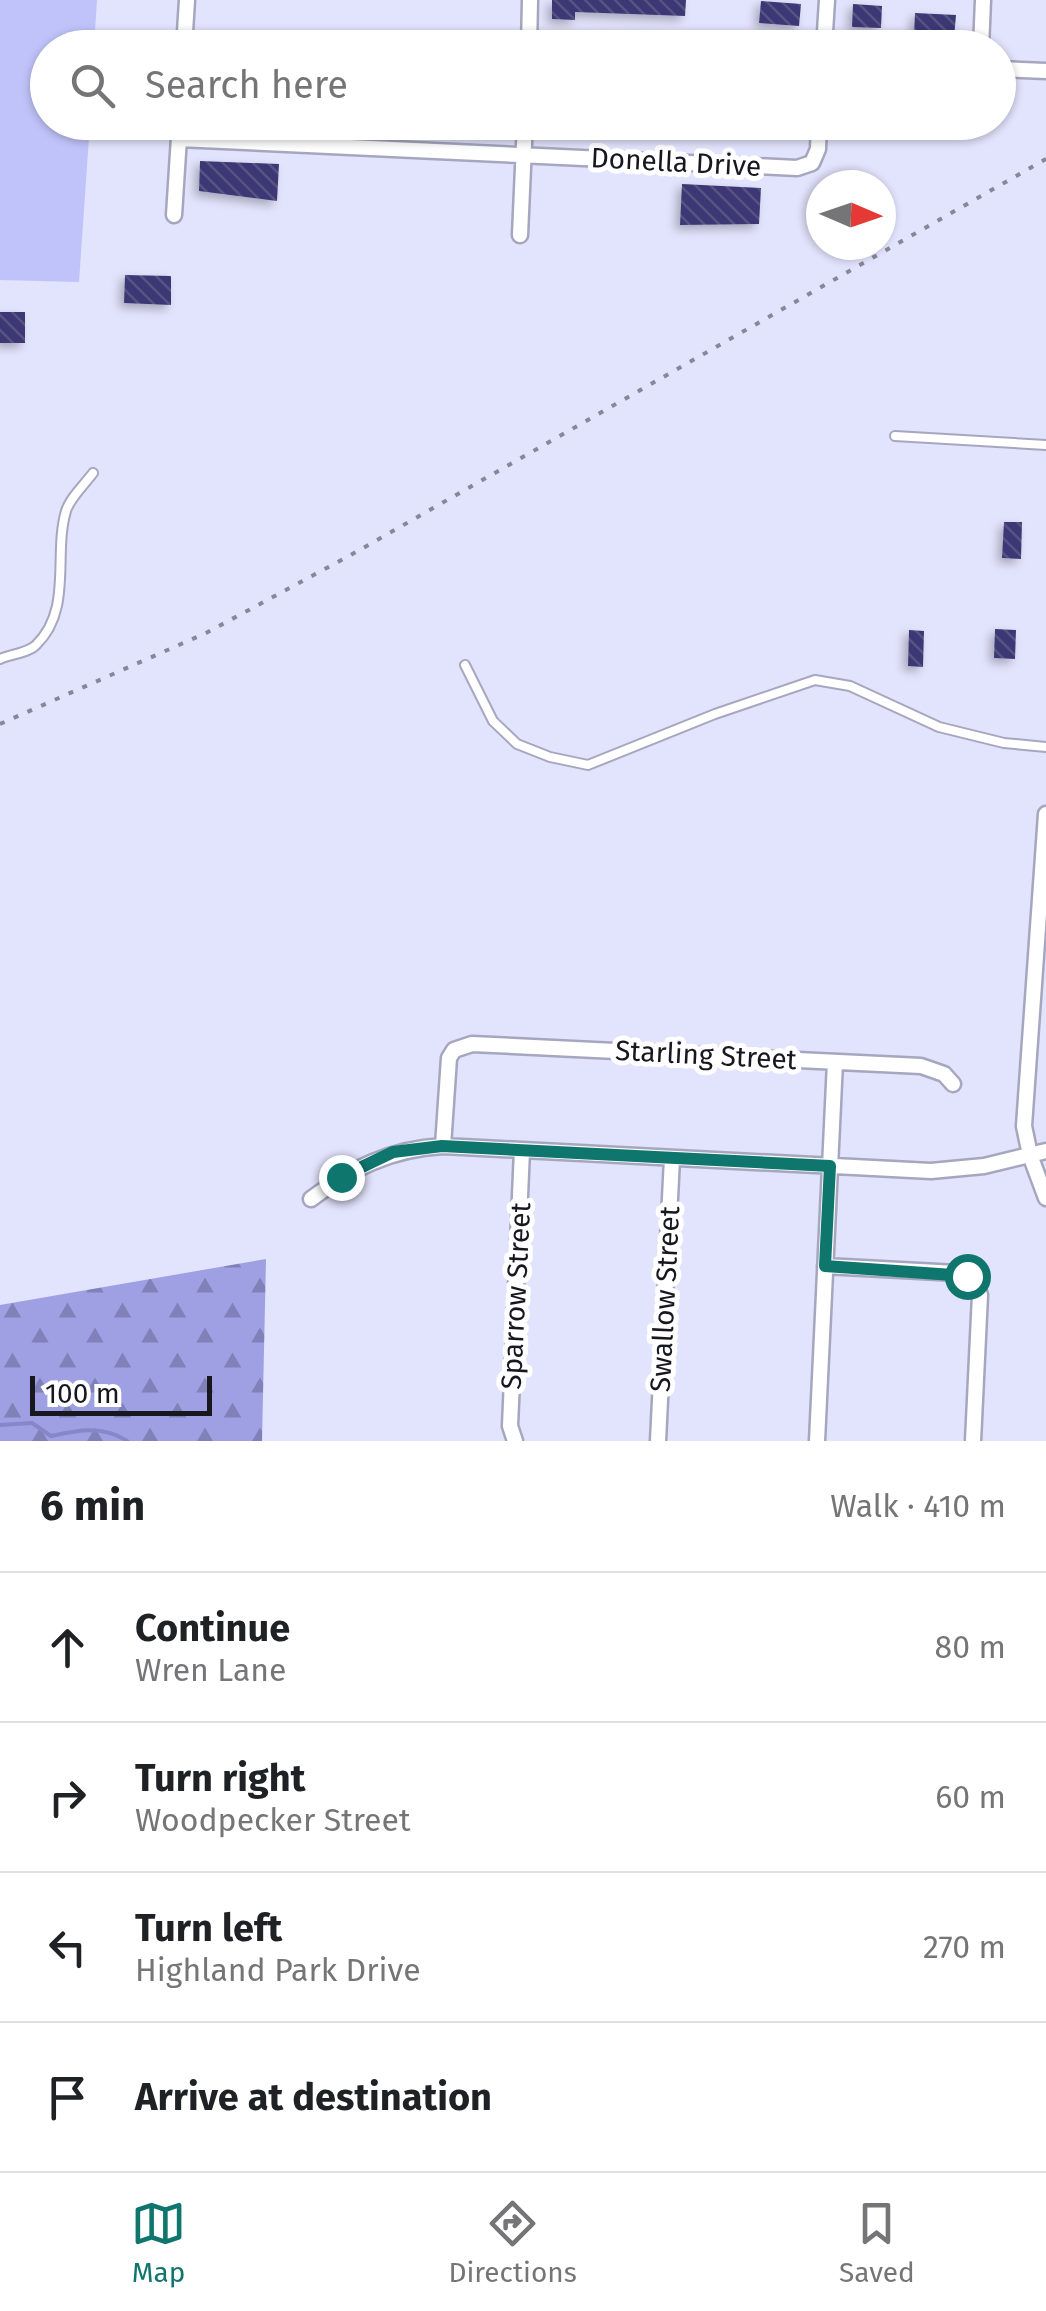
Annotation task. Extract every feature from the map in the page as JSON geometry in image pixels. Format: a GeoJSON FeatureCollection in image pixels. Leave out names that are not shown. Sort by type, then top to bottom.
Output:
{"type":"FeatureCollection","features":[{"type":"Feature","properties":{"kind":"street"},"geometry":{"type":"LineString","coordinates":[[185,30],[187,0]]}},
{"type":"Feature","properties":{"kind":"street"},"geometry":{"type":"LineString","coordinates":[[529,30],[530,0]]}},
{"type":"Feature","properties":{"kind":"street"},"geometry":{"type":"LineString","coordinates":[[825,30],[827,0]]}},
{"type":"Feature","properties":{"kind":"street"},"geometry":{"type":"LineString","coordinates":[[981,30],[983,0]]}},
{"type":"Feature","properties":{"kind":"street"},"geometry":{"type":"LineString","coordinates":[[1016,70],[1046,71]]}},
{"type":"Feature","properties":{"kind":"street"},"geometry":{"type":"LineString","coordinates":[[174,215],[178,140]]}},
{"type":"Feature","properties":{"kind":"street","name":"Donella Drive"},"geometry":{"type":"LineString","coordinates":[[317,140],[797,168],[812,163],[818,140]]}},
{"type":"Feature","properties":{"kind":"street"},"geometry":{"type":"LineString","coordinates":[[520,235],[525,140]]}},
{"type":"Feature","properties":{"kind":"street"},"geometry":{"type":"LineString","coordinates":[[1046,814],[1042,919],[1024,1100],[1030,1155],[1046,1198]]}},
{"type":"Feature","properties":{"kind":"street","name":"Starling Street"},"geometry":{"type":"LineString","coordinates":[[442,1146],[446,1069],[454,1050],[472,1044],[922,1066],[944,1074],[953,1084]]}},
{"type":"Feature","properties":{"kind":"street"},"geometry":{"type":"LineString","coordinates":[[817,1441],[836,1062]]}},
{"type":"Feature","properties":{"kind":"street"},"geometry":{"type":"LineString","coordinates":[[312,1199],[368,1162],[393,1152],[442,1146],[958,1170],[1046,1151]]}},
{"type":"Feature","properties":{"kind":"street","name":"Sparrow Street"},"geometry":{"type":"LineString","coordinates":[[515,1441],[510,1426],[522,1150]]}},
{"type":"Feature","properties":{"kind":"street","name":"Swallow Street"},"geometry":{"type":"LineString","coordinates":[[658,1441],[672,1158]]}},
{"type":"Feature","properties":{"kind":"street"},"geometry":{"type":"LineString","coordinates":[[825,1266],[957,1273],[974,1279],[980,1295],[973,1441]]}},
{"type":"Feature","properties":{"kind":"lane"},"geometry":{"type":"LineString","coordinates":[[895,436],[1046,445]]}},
{"type":"Feature","properties":{"kind":"lane"},"geometry":{"type":"LineString","coordinates":[[0,659],[34,648],[51,624],[62,581],[60,544],[67,507],[92,473]]}},
{"type":"Feature","properties":{"kind":"lane"},"geometry":{"type":"LineString","coordinates":[[465,665],[493,721],[517,744],[588,766],[715,714],[815,680],[850,686],[939,727],[1004,743],[1046,747]]}},
{"type":"Feature","properties":{"kind":"shaded area"},"geometry":{"type":"Polygon","coordinates":[[[0,0],[97,0],[95,30],[30,30],[30,140],[89,140],[79,282],[0,280],[0,0]]]}},
{"type":"Feature","properties":{"kind":"green space"},"geometry":{"type":"Polygon","coordinates":[[[266,1259],[262,1441],[0,1441],[0,1305],[266,1259]]]}},
{"type":"Feature","properties":{"kind":"building"},"geometry":{"type":"Polygon","coordinates":[[[552,0],[686,0],[685,16],[575,12],[575,20],[552,19],[552,0]]]}},
{"type":"Feature","properties":{"kind":"building"},"geometry":{"type":"Polygon","coordinates":[[[761,1],[801,4],[799,26],[759,23],[761,1]]]}},
{"type":"Feature","properties":{"kind":"building"},"geometry":{"type":"Polygon","coordinates":[[[853,4],[882,6],[881,28],[852,27],[853,4]]]}},
{"type":"Feature","properties":{"kind":"building"},"geometry":{"type":"Polygon","coordinates":[[[915,13],[956,15],[955,30],[914,30],[915,13]]]}},
{"type":"Feature","properties":{"kind":"building"},"geometry":{"type":"Polygon","coordinates":[[[200,161],[279,164],[277,201],[199,191],[200,161]]]}},
{"type":"Feature","properties":{"kind":"building"},"geometry":{"type":"Polygon","coordinates":[[[682,184],[761,188],[759,224],[680,225],[682,184]]]}},
{"type":"Feature","properties":{"kind":"building"},"geometry":{"type":"Polygon","coordinates":[[[125,275],[171,276],[171,305],[124,303],[125,275]]]}},
{"type":"Feature","properties":{"kind":"building"},"geometry":{"type":"Polygon","coordinates":[[[0,312],[25,312],[25,343],[0,343],[0,312]]]}},
{"type":"Feature","properties":{"kind":"building"},"geometry":{"type":"Polygon","coordinates":[[[1004,522],[1022,522],[1021,559],[1002,558],[1004,522]]]}},
{"type":"Feature","properties":{"kind":"building"},"geometry":{"type":"Polygon","coordinates":[[[995,629],[1016,630],[1015,659],[994,658],[995,629]]]}},
{"type":"Feature","properties":{"kind":"building"},"geometry":{"type":"Polygon","coordinates":[[[909,630],[924,631],[923,667],[908,666],[909,630]]]}},
{"type":"Feature","properties":{"kind":"waterway"},"geometry":{"type":"LineString","coordinates":[[0,1425],[32,1423],[51,1436],[100,1431],[127,1441]]}},
{"type":"Feature","properties":{"kind":"railway"},"geometry":{"type":"LineString","coordinates":[[0,724],[206,633],[349,556],[1046,159]]}},
{"type":"Feature","properties":{"kind":"route"},"geometry":{"type":"LineString","coordinates":[[341,1177],[393,1152],[442,1146],[830,1166],[825,1266],[967,1276]]}}]}
